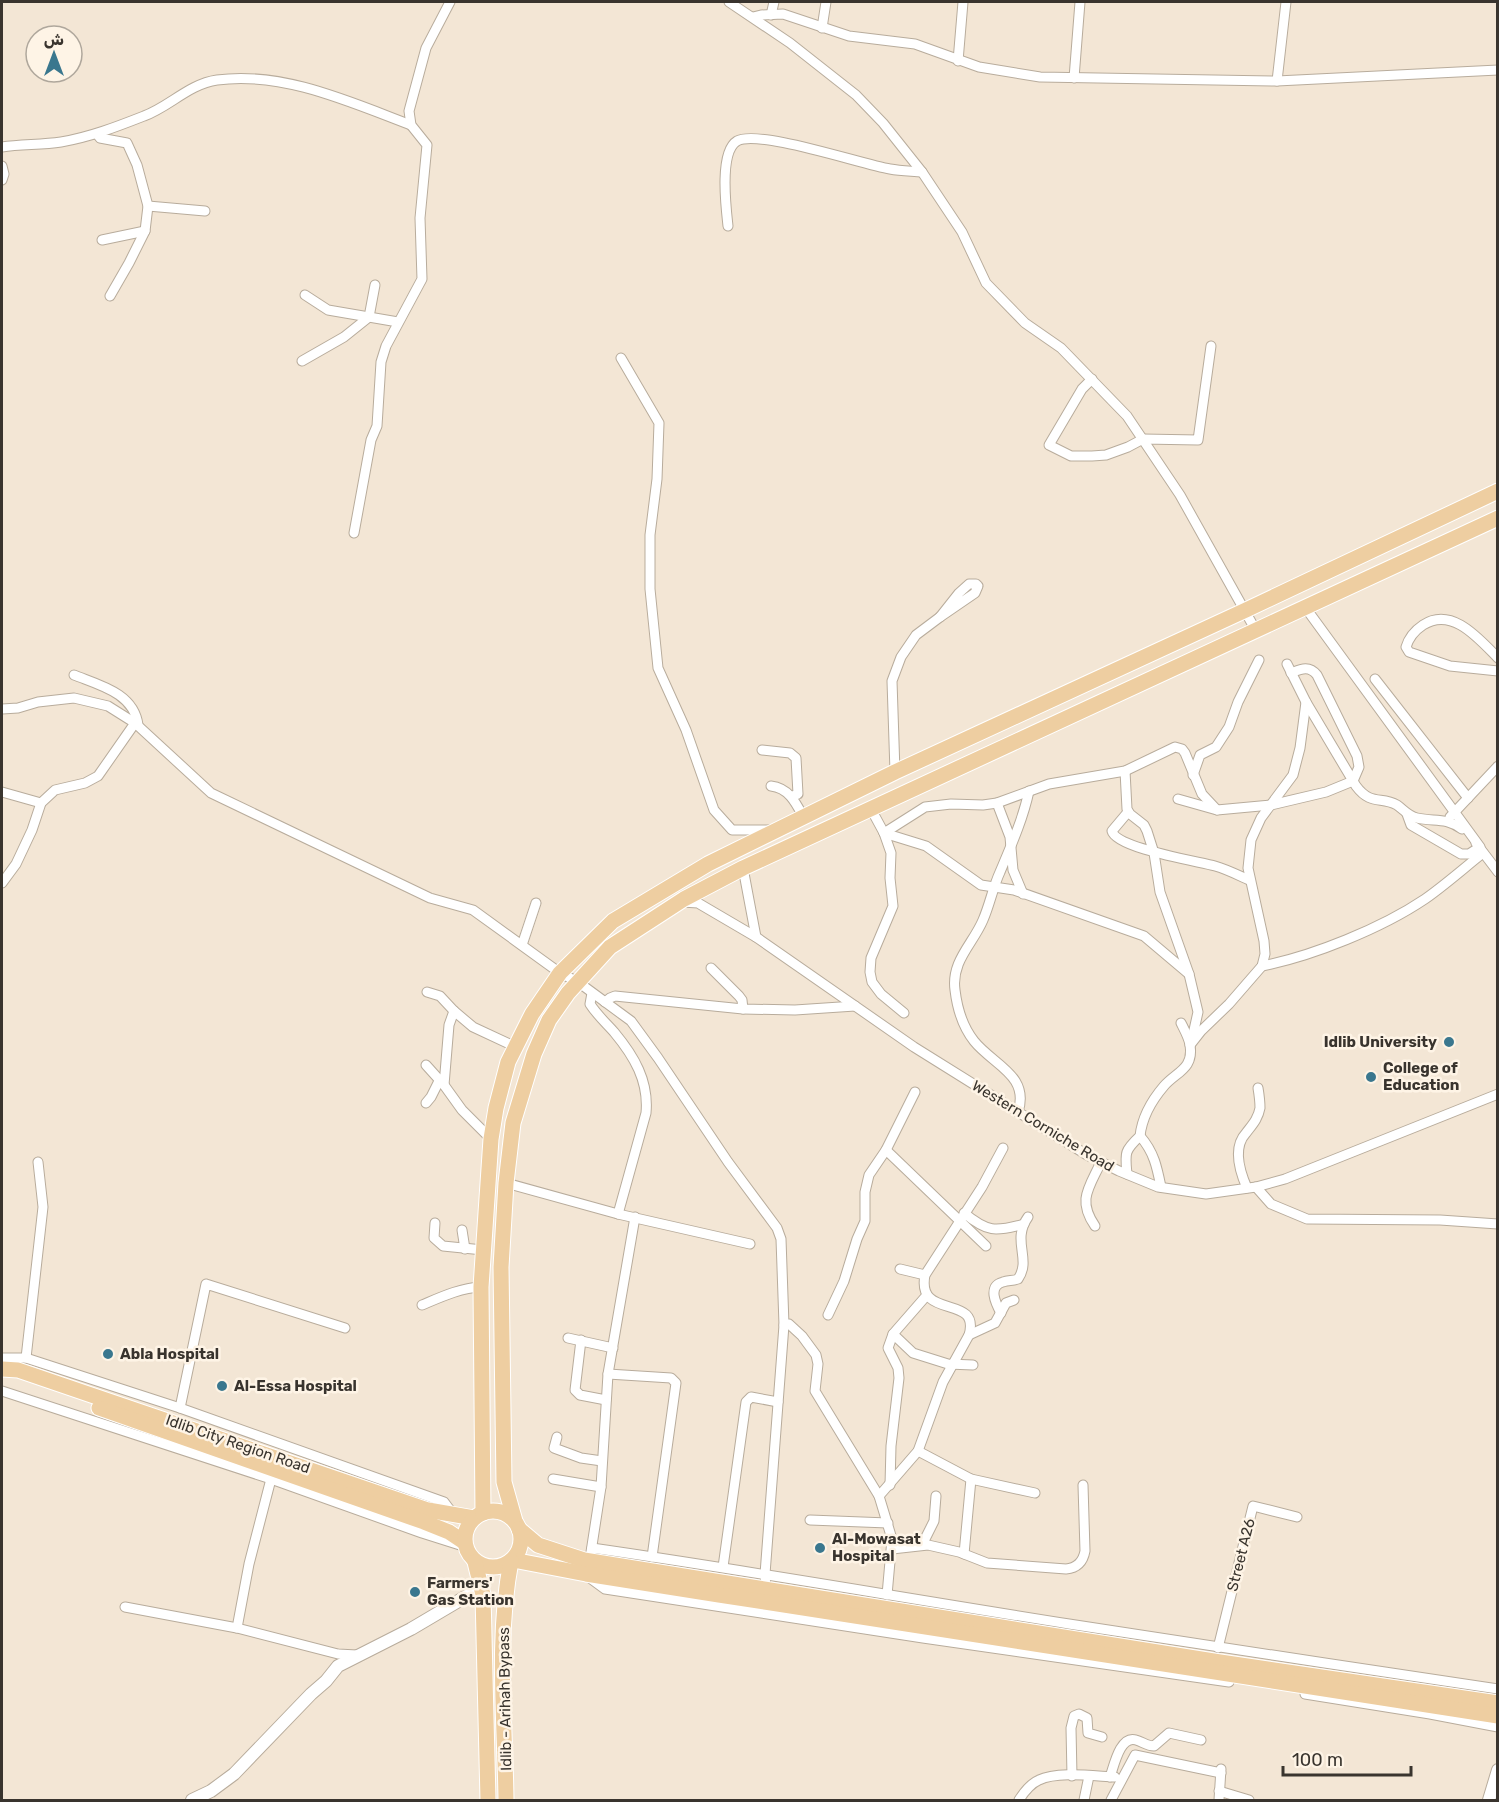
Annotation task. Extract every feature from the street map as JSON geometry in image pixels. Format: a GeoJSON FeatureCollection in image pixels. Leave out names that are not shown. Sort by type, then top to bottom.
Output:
{"type":"FeatureCollection","features":[{"type":"Feature","properties":{"kind":"main road"},"geometry":{"type":"LineString","coordinates":[[478,1516],[481,1287],[491,1139],[496,1108],[508,1062],[532,1014],[560,973],[613,921],[708,864],[895,772],[1497,491]]}},
{"type":"Feature","properties":{"kind":"main road"},"geometry":{"type":"LineString","coordinates":[[512,1561],[521,1545],[504,1482],[501,1267],[506,1183],[513,1123],[534,1054],[549,1020],[578,982],[610,947],[679,902],[743,868],[1497,518]]}},
{"type":"Feature","properties":{"kind":"main road","name":"Idlib City Region Road"},"geometry":{"type":"LineString","coordinates":[[2,1369],[18,1370],[428,1510],[478,1516]]}},
{"type":"Feature","properties":{"kind":"main road","name":"Idlib City Region Road"},"geometry":{"type":"LineString","coordinates":[[2,1377],[424,1522],[449,1532],[465,1544]]}},
{"type":"Feature","properties":{"kind":"main road"},"geometry":{"type":"LineString","coordinates":[[1497,1703],[1221,1662],[766,1581],[589,1561],[512,1561],[496,1568],[485,1567],[469,1555],[465,1544],[467,1526],[478,1516],[497,1511],[507,1515],[538,1545],[589,1561],[1497,1716]]}},
{"type":"Feature","properties":{"kind":"main road","name":"Idlib - Arihah Bypass"},"geometry":{"type":"LineString","coordinates":[[506,1800],[504,1598],[512,1561]]}},
{"type":"Feature","properties":{"kind":"main road","name":"Idlib - Arihah Bypass"},"geometry":{"type":"LineString","coordinates":[[476,1562],[482,1587],[488,1800]]}},
{"type":"Feature","properties":{"kind":"street"},"geometry":{"type":"LineString","coordinates":[[354,533],[370,440],[377,426],[381,362],[386,346],[422,279],[420,218],[427,145],[411,125],[409,111],[426,48],[450,2]]}},
{"type":"Feature","properties":{"kind":"street"},"geometry":{"type":"LineString","coordinates":[[729,2],[790,43],[856,95],[883,123],[922,172],[962,232],[986,283],[1025,323],[1061,348],[1128,416],[1180,495],[1255,629]]}},
{"type":"Feature","properties":{"kind":"street"},"geometry":{"type":"LineString","coordinates":[[771,15],[774,2]]}},
{"type":"Feature","properties":{"kind":"street"},"geometry":{"type":"LineString","coordinates":[[822,28],[826,2]]}},
{"type":"Feature","properties":{"kind":"street"},"geometry":{"type":"LineString","coordinates":[[958,61],[963,2]]}},
{"type":"Feature","properties":{"kind":"street"},"geometry":{"type":"LineString","coordinates":[[1074,78],[1080,2]]}},
{"type":"Feature","properties":{"kind":"street"},"geometry":{"type":"LineString","coordinates":[[1277,81],[1286,2]]}},
{"type":"Feature","properties":{"kind":"street"},"geometry":{"type":"LineString","coordinates":[[753,17],[783,15],[849,36],[915,44],[979,67],[1040,77],[1277,81],[1497,70]]}},
{"type":"Feature","properties":{"kind":"street"},"geometry":{"type":"LineString","coordinates":[[2,147],[60,142],[97,134],[152,113],[186,92],[214,80],[244,78],[290,84],[411,125]]}},
{"type":"Feature","properties":{"kind":"street"},"geometry":{"type":"LineString","coordinates":[[97,134],[100,138],[127,143],[137,165],[148,206],[145,231],[110,296]]}},
{"type":"Feature","properties":{"kind":"street"},"geometry":{"type":"LineString","coordinates":[[728,226],[725,188],[727,161],[728,152],[736,142],[751,138],[795,145],[890,169],[922,172]]}},
{"type":"Feature","properties":{"kind":"street"},"geometry":{"type":"LineString","coordinates":[[2,166],[4,174],[2,180]]}},
{"type":"Feature","properties":{"kind":"street"},"geometry":{"type":"LineString","coordinates":[[148,206],[204,211]]}},
{"type":"Feature","properties":{"kind":"street"},"geometry":{"type":"LineString","coordinates":[[102,240],[145,231]]}},
{"type":"Feature","properties":{"kind":"street"},"geometry":{"type":"LineString","coordinates":[[302,361],[344,337],[369,317],[375,285]]}},
{"type":"Feature","properties":{"kind":"street"},"geometry":{"type":"LineString","coordinates":[[305,295],[328,310],[398,322]]}},
{"type":"Feature","properties":{"kind":"street"},"geometry":{"type":"LineString","coordinates":[[1092,379],[1082,389],[1049,445],[1071,456],[1092,456],[1118,451],[1143,439],[1198,440],[1211,346]]}},
{"type":"Feature","properties":{"kind":"street"},"geometry":{"type":"LineString","coordinates":[[621,358],[659,423],[657,479],[650,535],[650,589],[658,668],[686,730],[714,810],[732,830],[757,831],[783,828]]}},
{"type":"Feature","properties":{"kind":"street"},"geometry":{"type":"LineString","coordinates":[[1305,607],[1450,817],[1482,850],[1497,872]]}},
{"type":"Feature","properties":{"kind":"street"},"geometry":{"type":"LineString","coordinates":[[895,772],[892,681],[901,657],[916,636],[940,617]]}},
{"type":"Feature","properties":{"kind":"street"},"geometry":{"type":"LineString","coordinates":[[1496,668],[1450,666],[1409,652],[1406,647],[1412,634],[1425,624],[1434,620],[1447,619],[1471,632],[1497,658]]}},
{"type":"Feature","properties":{"kind":"street"},"geometry":{"type":"LineString","coordinates":[[1193,775],[1200,755],[1216,747],[1229,727],[1238,702],[1259,660]]}},
{"type":"Feature","properties":{"kind":"street"},"geometry":{"type":"LineString","coordinates":[[1178,799],[1217,810],[1271,805],[1326,792],[1353,781],[1359,767],[1357,756],[1317,675],[1311,669],[1289,668],[1306,702],[1353,781],[1368,798],[1395,804],[1415,818],[1450,817],[1497,765]]}},
{"type":"Feature","properties":{"kind":"street"},"geometry":{"type":"LineString","coordinates":[[2,883],[16,864],[32,830],[41,802],[55,790],[85,783],[98,776],[136,724],[136,715],[130,705],[116,692],[74,675]]}},
{"type":"Feature","properties":{"kind":"street"},"geometry":{"type":"LineString","coordinates":[[1375,679],[1468,798]]}},
{"type":"Feature","properties":{"kind":"street"},"geometry":{"type":"LineString","coordinates":[[2,709],[74,698],[108,706],[136,724],[211,793],[430,898],[473,910],[560,973],[578,982],[631,1022],[728,1162],[777,1228],[782,1250],[784,1325],[766,1581]]}},
{"type":"Feature","properties":{"kind":"street"},"geometry":{"type":"LineString","coordinates":[[1190,1045],[1263,966],[1264,941],[1249,880],[1251,840],[1261,818],[1293,775],[1300,748],[1306,702]]}},
{"type":"Feature","properties":{"kind":"street"},"geometry":{"type":"LineString","coordinates":[[884,833],[925,807],[997,803],[1057,782],[1125,771],[1175,747],[1182,749],[1185,753],[1202,794],[1217,810]]}},
{"type":"Feature","properties":{"kind":"street"},"geometry":{"type":"LineString","coordinates":[[762,750],[790,753],[796,758],[798,794],[793,796]]}},
{"type":"Feature","properties":{"kind":"street"},"geometry":{"type":"LineString","coordinates":[[1125,771],[1128,812],[1146,828],[1154,853],[1160,892],[1189,974],[1198,1012],[1188,1063],[1184,1070],[1164,1085],[1142,1121],[1140,1136],[1128,1148],[1125,1155],[1127,1174]]}},
{"type":"Feature","properties":{"kind":"street"},"geometry":{"type":"LineString","coordinates":[[771,786],[793,796],[804,818]]}},
{"type":"Feature","properties":{"kind":"street"},"geometry":{"type":"LineString","coordinates":[[1018,1112],[1021,1100],[1017,1083],[973,1040],[960,1014],[955,991],[957,967],[962,954],[982,922],[1012,848],[1029,791]]}},
{"type":"Feature","properties":{"kind":"street"},"geometry":{"type":"LineString","coordinates":[[2,792],[41,802]]}},
{"type":"Feature","properties":{"kind":"street"},"geometry":{"type":"LineString","coordinates":[[997,803],[1012,848],[1013,870],[1023,894]]}},
{"type":"Feature","properties":{"kind":"street"},"geometry":{"type":"LineString","coordinates":[[872,809],[884,833],[892,859],[890,878],[893,906],[872,958],[870,972],[872,982],[881,994],[904,1013]]}},
{"type":"Feature","properties":{"kind":"street"},"geometry":{"type":"LineString","coordinates":[[1128,812],[1113,828],[1113,837],[1154,853],[1217,867],[1249,880]]}},
{"type":"Feature","properties":{"kind":"street"},"geometry":{"type":"LineString","coordinates":[[1407,814],[1411,825],[1461,854],[1472,854],[1482,850]]}},
{"type":"Feature","properties":{"kind":"street"},"geometry":{"type":"LineString","coordinates":[[884,833],[926,846],[973,882],[994,888],[1014,890],[1144,936],[1189,974]]}},
{"type":"Feature","properties":{"kind":"street"},"geometry":{"type":"LineString","coordinates":[[1263,966],[1311,954],[1406,910],[1442,886],[1482,850]]}},
{"type":"Feature","properties":{"kind":"street"},"geometry":{"type":"LineString","coordinates":[[743,868],[756,937]]}},
{"type":"Feature","properties":{"kind":"street","name":"Western Corniche Road"},"geometry":{"type":"LineString","coordinates":[[679,902],[698,903],[756,937],[915,1047],[1018,1112],[1101,1162],[1161,1187],[1206,1194],[1252,1188],[1285,1179],[1497,1095]]}},
{"type":"Feature","properties":{"kind":"street"},"geometry":{"type":"LineString","coordinates":[[522,945],[536,903]]}},
{"type":"Feature","properties":{"kind":"street"},"geometry":{"type":"LineString","coordinates":[[711,968],[739,996],[743,1009]]}},
{"type":"Feature","properties":{"kind":"street"},"geometry":{"type":"LineString","coordinates":[[427,992],[440,996],[473,1027],[516,1047]]}},
{"type":"Feature","properties":{"kind":"street"},"geometry":{"type":"LineString","coordinates":[[592,993],[590,1004],[624,1044],[636,1063],[643,1079],[646,1096],[645,1113],[618,1214]]}},
{"type":"Feature","properties":{"kind":"street"},"geometry":{"type":"LineString","coordinates":[[605,1002],[615,996],[743,1009],[795,1010],[855,1006]]}},
{"type":"Feature","properties":{"kind":"street"},"geometry":{"type":"LineString","coordinates":[[426,1103],[442,1082],[449,1025],[454,1011]]}},
{"type":"Feature","properties":{"kind":"street"},"geometry":{"type":"LineString","coordinates":[[1181,1023],[1190,1045]]}},
{"type":"Feature","properties":{"kind":"street"},"geometry":{"type":"LineString","coordinates":[[426,1065],[442,1082],[462,1110],[491,1139]]}},
{"type":"Feature","properties":{"kind":"street"},"geometry":{"type":"LineString","coordinates":[[1258,1088],[1260,1107],[1253,1125],[1244,1134],[1239,1147],[1239,1162],[1252,1188],[1271,1204],[1307,1219],[1440,1220],[1497,1224]]}},
{"type":"Feature","properties":{"kind":"street"},"geometry":{"type":"LineString","coordinates":[[828,1315],[844,1281],[865,1221],[869,1174],[886,1150],[915,1092]]}},
{"type":"Feature","properties":{"kind":"street"},"geometry":{"type":"LineString","coordinates":[[1140,1136],[1155,1158],[1161,1187]]}},
{"type":"Feature","properties":{"kind":"street"},"geometry":{"type":"LineString","coordinates":[[879,1496],[918,1451],[943,1382],[969,1335],[971,1322],[968,1316],[963,1312],[936,1303],[927,1295],[924,1283],[926,1275],[982,1187],[1003,1148]]}},
{"type":"Feature","properties":{"kind":"street"},"geometry":{"type":"LineString","coordinates":[[886,1150],[961,1217],[986,1246]]}},
{"type":"Feature","properties":{"kind":"street"},"geometry":{"type":"LineString","coordinates":[[26,1358],[43,1207],[39,1162]]}},
{"type":"Feature","properties":{"kind":"street"},"geometry":{"type":"LineString","coordinates":[[1095,1226],[1087,1214],[1084,1200],[1101,1162]]}},
{"type":"Feature","properties":{"kind":"street"},"geometry":{"type":"LineString","coordinates":[[506,1183],[618,1214],[750,1244]]}},
{"type":"Feature","properties":{"kind":"street"},"geometry":{"type":"LineString","coordinates":[[635,1217],[608,1374],[601,1487],[589,1561],[605,1589],[923,1638],[1240,1683],[1497,1727]]}},
{"type":"Feature","properties":{"kind":"street"},"geometry":{"type":"LineString","coordinates":[[961,1217],[987,1229],[1002,1229],[1026,1221],[1020,1245],[1024,1263],[1023,1272],[1018,1279],[998,1284],[993,1295],[1000,1313]]}},
{"type":"Feature","properties":{"kind":"street"},"geometry":{"type":"LineString","coordinates":[[435,1223],[434,1238],[443,1246],[483,1250]]}},
{"type":"Feature","properties":{"kind":"street"},"geometry":{"type":"LineString","coordinates":[[462,1230],[465,1249]]}},
{"type":"Feature","properties":{"kind":"street"},"geometry":{"type":"LineString","coordinates":[[900,1269],[926,1275]]}},
{"type":"Feature","properties":{"kind":"street"},"geometry":{"type":"LineString","coordinates":[[180,1408],[206,1284],[345,1328]]}},
{"type":"Feature","properties":{"kind":"street"},"geometry":{"type":"LineString","coordinates":[[422,1305],[455,1291],[481,1287]]}},
{"type":"Feature","properties":{"kind":"street"},"geometry":{"type":"LineString","coordinates":[[890,1485],[891,1446],[899,1378],[898,1368],[888,1348],[893,1334],[927,1295]]}},
{"type":"Feature","properties":{"kind":"street"},"geometry":{"type":"LineString","coordinates":[[969,1335],[995,1323],[1006,1303],[1014,1300]]}},
{"type":"Feature","properties":{"kind":"street"},"geometry":{"type":"LineString","coordinates":[[784,1325],[789,1324],[802,1336],[816,1356],[818,1364],[815,1391],[879,1496],[888,1522],[892,1549],[887,1595]]}},
{"type":"Feature","properties":{"kind":"street"},"geometry":{"type":"LineString","coordinates":[[893,1334],[910,1351],[953,1365],[973,1365]]}},
{"type":"Feature","properties":{"kind":"street"},"geometry":{"type":"LineString","coordinates":[[568,1338],[613,1348]]}},
{"type":"Feature","properties":{"kind":"street"},"geometry":{"type":"LineString","coordinates":[[580,1340],[575,1390],[580,1395],[606,1400]]}},
{"type":"Feature","properties":{"kind":"street"},"geometry":{"type":"LineString","coordinates":[[898,1368],[910,1351]]}},
{"type":"Feature","properties":{"kind":"street"},"geometry":{"type":"LineString","coordinates":[[2,1358],[26,1358],[180,1408],[444,1502],[453,1514]]}},
{"type":"Feature","properties":{"kind":"street"},"geometry":{"type":"LineString","coordinates":[[608,1374],[671,1378],[676,1383],[652,1557]]}},
{"type":"Feature","properties":{"kind":"street"},"geometry":{"type":"LineString","coordinates":[[2,1391],[271,1479],[422,1533],[465,1544]]}},
{"type":"Feature","properties":{"kind":"street"},"geometry":{"type":"LineString","coordinates":[[723,1567],[746,1402],[752,1397],[778,1402]]}},
{"type":"Feature","properties":{"kind":"street"},"geometry":{"type":"LineString","coordinates":[[556,1437],[554,1448],[581,1458],[602,1461]]}},
{"type":"Feature","properties":{"kind":"street"},"geometry":{"type":"LineString","coordinates":[[918,1451],[971,1479],[1035,1493]]}},
{"type":"Feature","properties":{"kind":"street"},"geometry":{"type":"LineString","coordinates":[[237,1628],[249,1564],[271,1479]]}},
{"type":"Feature","properties":{"kind":"street"},"geometry":{"type":"LineString","coordinates":[[552,1479],[601,1487]]}},
{"type":"Feature","properties":{"kind":"street"},"geometry":{"type":"LineString","coordinates":[[964,1554],[971,1479]]}},
{"type":"Feature","properties":{"kind":"street"},"geometry":{"type":"LineString","coordinates":[[892,1549],[922,1545],[964,1554],[987,1563],[1075,1568],[1083,1559],[1085,1551],[1083,1485]]}},
{"type":"Feature","properties":{"kind":"street"},"geometry":{"type":"LineString","coordinates":[[922,1545],[934,1521],[936,1497]]}},
{"type":"Feature","properties":{"kind":"street","name":"Street A26"},"geometry":{"type":"LineString","coordinates":[[1218,1648],[1253,1506],[1296,1516]]}},
{"type":"Feature","properties":{"kind":"street"},"geometry":{"type":"LineString","coordinates":[[810,1520],[888,1522]]}},
{"type":"Feature","properties":{"kind":"street"},"geometry":{"type":"LineString","coordinates":[[589,1561],[652,1557],[723,1567],[766,1581],[887,1595],[1218,1648],[1335,1663],[1497,1689]]}},
{"type":"Feature","properties":{"kind":"street"},"geometry":{"type":"LineString","coordinates":[[192,1800],[211,1791],[234,1774],[338,1666],[411,1629],[482,1587]]}},
{"type":"Feature","properties":{"kind":"street"},"geometry":{"type":"LineString","coordinates":[[125,1607],[237,1628],[338,1654],[357,1655]]}},
{"type":"Feature","properties":{"kind":"street"},"geometry":{"type":"LineString","coordinates":[[1072,1776],[1071,1728],[1074,1716],[1079,1714],[1087,1718],[1088,1734],[1102,1737]]}},
{"type":"Feature","properties":{"kind":"street"},"geometry":{"type":"LineString","coordinates":[[1110,1777],[1121,1747],[1128,1740],[1132,1739],[1147,1746],[1154,1746],[1169,1733],[1201,1740]]}},
{"type":"Feature","properties":{"kind":"street"},"geometry":{"type":"LineString","coordinates":[[1111,1800],[1135,1755],[1221,1770],[1219,1796],[1249,1800]]}},
{"type":"Feature","properties":{"kind":"street"},"geometry":{"type":"LineString","coordinates":[[1490,1800],[1497,1770]]}},
{"type":"Feature","properties":{"kind":"street"},"geometry":{"type":"LineString","coordinates":[[1084,1800],[1089,1776]]}},
{"type":"Feature","properties":{"kind":"street"},"geometry":{"type":"LineString","coordinates":[[1019,1800],[1036,1781],[1044,1778],[1123,1777]]}},
{"type":"Feature","properties":{"kind":"place","name":"Idlib University"},"geometry":{"type":"Point","coordinates":[1449,1042]}},
{"type":"Feature","properties":{"kind":"place","name":"College of Education"},"geometry":{"type":"Point","coordinates":[1371,1077]}},
{"type":"Feature","properties":{"kind":"place","name":"Abla Hospital"},"geometry":{"type":"Point","coordinates":[108,1354]}},
{"type":"Feature","properties":{"kind":"place","name":"Al-Essa Hospital"},"geometry":{"type":"Point","coordinates":[222,1386]}},
{"type":"Feature","properties":{"kind":"place","name":"Al-Mowasat Hospital"},"geometry":{"type":"Point","coordinates":[820,1548]}},
{"type":"Feature","properties":{"kind":"place","name":"Farmers' Gas Station"},"geometry":{"type":"Point","coordinates":[415,1592]}}]}
